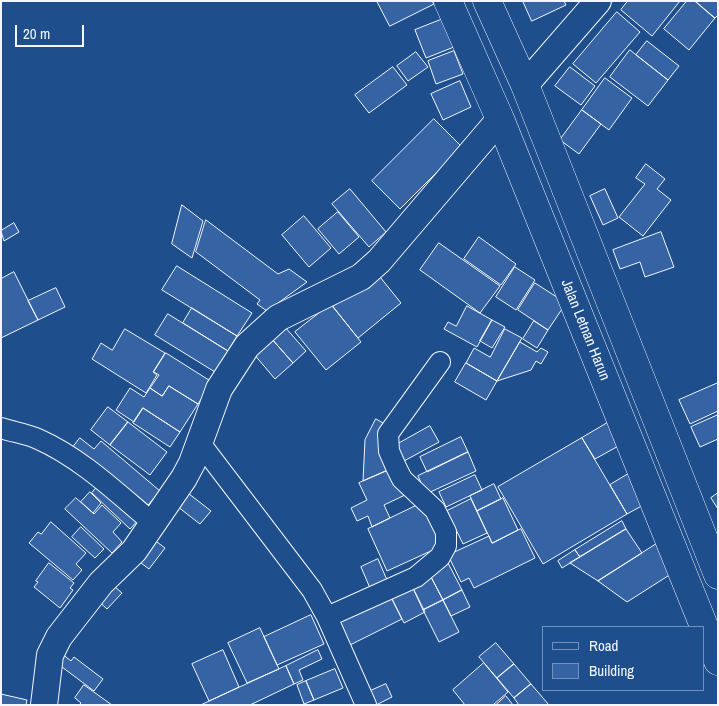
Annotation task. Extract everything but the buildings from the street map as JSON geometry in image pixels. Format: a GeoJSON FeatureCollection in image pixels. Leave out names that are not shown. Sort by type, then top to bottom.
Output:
{"type":"FeatureCollection","features":[{"type":"Feature","properties":{"kind":"main road","name":"Jalan Letnan Harun"},"geometry":{"type":"LineString","coordinates":[[448,1],[500,119],[704,626]]}},
{"type":"Feature","properties":{"kind":"main road"},"geometry":{"type":"LineString","coordinates":[[487,1],[525,85],[718,575]]}},
{"type":"Feature","properties":{"kind":"main road","name":"Jalan Letnan Harun"},"geometry":{"type":"LineString","coordinates":[[704,626],[718,661]]}},
{"type":"Feature","properties":{"kind":"street"},"geometry":{"type":"LineString","coordinates":[[525,85],[598,1]]}},
{"type":"Feature","properties":{"kind":"street"},"geometry":{"type":"LineString","coordinates":[[44,705],[50,655],[59,636],[101,583],[134,551],[184,478],[200,443],[219,389],[247,346],[278,318],[361,277],[379,261],[500,119]]}},
{"type":"Feature","properties":{"kind":"street"},"geometry":{"type":"LineString","coordinates":[[327,617],[416,577],[440,557],[446,546],[446,532],[435,510],[402,479],[389,451],[388,434],[440,362]]}},
{"type":"Feature","properties":{"kind":"street"},"geometry":{"type":"LineString","coordinates":[[1,428],[37,438],[58,449],[100,479],[153,522]]}},
{"type":"Feature","properties":{"kind":"street"},"geometry":{"type":"LineString","coordinates":[[200,443],[312,590],[327,617],[366,705]]}}]}
